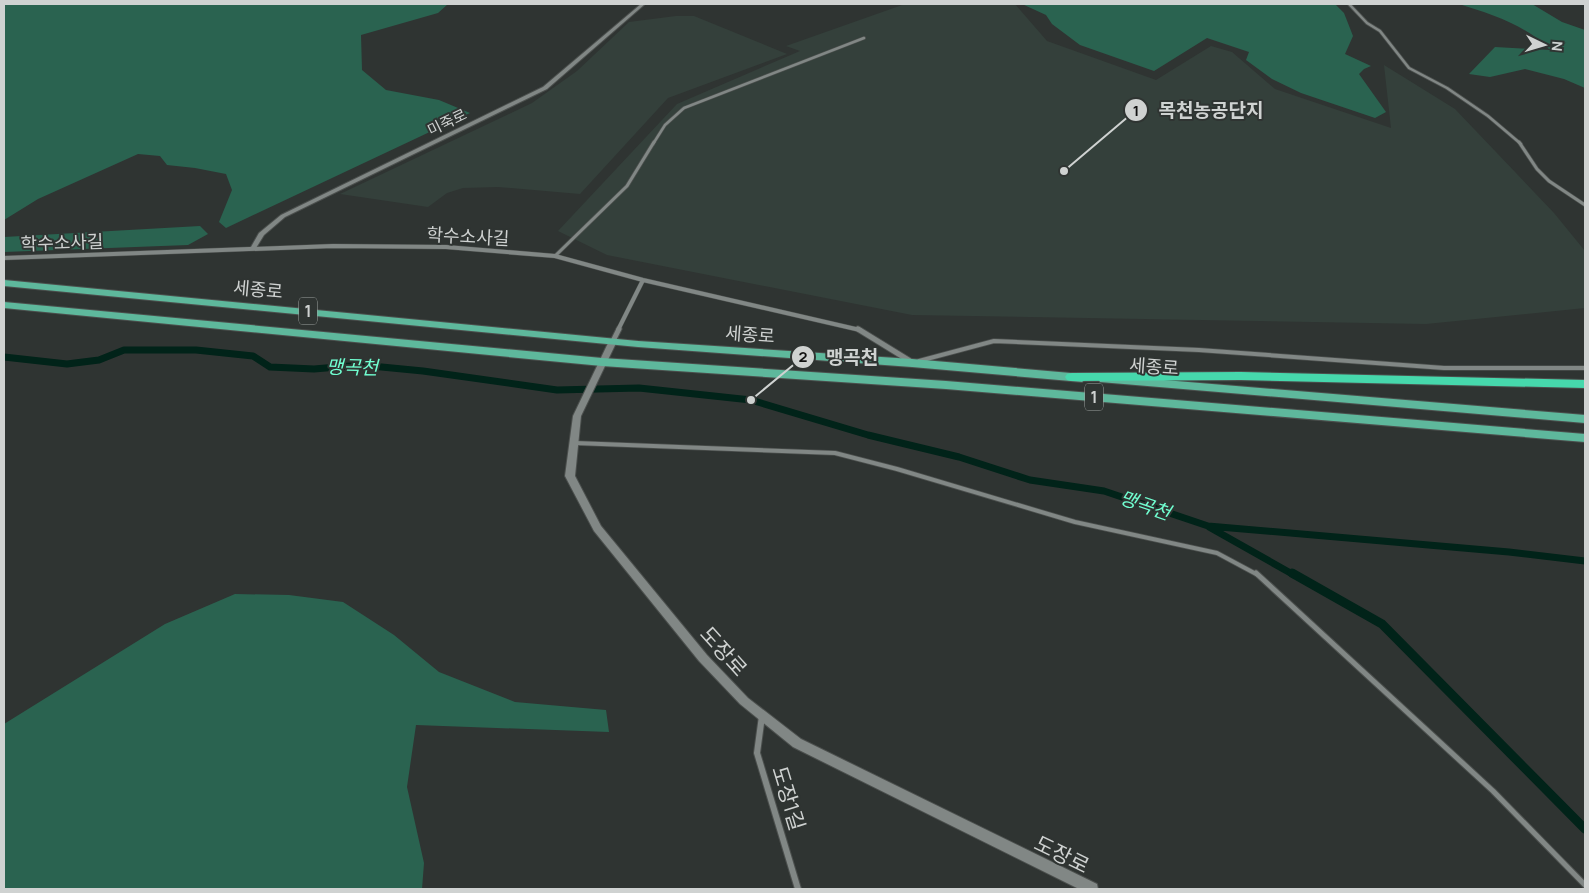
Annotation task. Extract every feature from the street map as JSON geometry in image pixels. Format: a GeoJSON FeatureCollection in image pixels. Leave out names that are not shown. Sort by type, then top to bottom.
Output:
{"type":"FeatureCollection","features":[{"type":"Feature","properties":{"kind":"highway"},"geometry":{"type":"LineString","coordinates":[[1072,377],[1251,376],[1585,384]]}},
{"type":"Feature","properties":{"kind":"main road","name":"세종로"},"geometry":{"type":"LineString","coordinates":[[4,283],[613,342],[912,363],[1585,419]]}},
{"type":"Feature","properties":{"kind":"main road","name":"세종로"},"geometry":{"type":"LineString","coordinates":[[4,305],[602,362],[976,387],[1585,438]]}},
{"type":"Feature","properties":{"kind":"street","name":"미죽로"},"geometry":{"type":"LineString","coordinates":[[254,247],[261,234],[283,216],[545,88],[643,4]]}},
{"type":"Feature","properties":{"kind":"street","name":"학수소사길"},"geometry":{"type":"LineString","coordinates":[[4,258],[254,247],[446,247],[555,256],[643,280],[856,328],[912,363]]}},
{"type":"Feature","properties":{"kind":"street","name":"도장로"},"geometry":{"type":"LineString","coordinates":[[643,280],[577,416],[572,443],[570,476],[597,528],[703,658],[744,701],[798,744],[1092,889]]}},
{"type":"Feature","properties":{"kind":"street","name":"도장1길"},"geometry":{"type":"LineString","coordinates":[[762,716],[757,753],[798,889]]}},
{"type":"Feature","properties":{"kind":"lane"},"geometry":{"type":"LineString","coordinates":[[1349,4],[1367,23],[1380,31],[1409,68],[1447,88],[1488,116],[1521,144],[1537,170],[1549,181],[1585,205]]}},
{"type":"Feature","properties":{"kind":"lane"},"geometry":{"type":"LineString","coordinates":[[555,256],[602,213],[627,186],[665,125],[684,108],[864,38]]}},
{"type":"Feature","properties":{"kind":"lane"},"geometry":{"type":"LineString","coordinates":[[912,363],[994,341],[1199,350],[1444,368],[1585,368]]}},
{"type":"Feature","properties":{"kind":"lane"},"geometry":{"type":"LineString","coordinates":[[572,443],[835,453],[897,469],[1075,522],[1217,553],[1256,573],[1493,791],[1585,885]]}},
{"type":"Feature","properties":{"kind":"shaded area"},"geometry":{"type":"Polygon","coordinates":[[[905,4],[1015,4],[1047,41],[1156,80],[1211,46],[1232,52],[1275,89],[1391,128],[1384,65],[1455,109],[1554,213],[1585,251],[1585,308],[1426,324],[912,315],[607,255],[558,231],[677,104],[800,51],[786,46],[905,4]]]}},
{"type":"Feature","properties":{"kind":"shaded area"},"geometry":{"type":"Polygon","coordinates":[[[676,16],[694,16],[787,54],[668,98],[580,194],[498,187],[463,188],[447,193],[428,207],[340,194],[532,103],[577,71],[629,22],[676,16]]]}},
{"type":"Feature","properties":{"kind":"green space"},"geometry":{"type":"Polygon","coordinates":[[[4,4],[448,4],[438,13],[361,35],[362,70],[386,90],[439,100],[470,113],[226,228],[219,222],[232,190],[226,174],[167,165],[160,156],[138,154],[38,199],[4,220],[4,4]]]}},
{"type":"Feature","properties":{"kind":"green space"},"geometry":{"type":"Polygon","coordinates":[[[1022,4],[1335,4],[1344,13],[1353,36],[1345,54],[1371,66],[1359,74],[1386,112],[1375,118],[1301,93],[1272,79],[1246,60],[1249,52],[1207,38],[1154,71],[1080,45],[1052,24],[1046,15],[1022,4]]]}},
{"type":"Feature","properties":{"kind":"green space"},"geometry":{"type":"Polygon","coordinates":[[[1459,4],[1532,4],[1562,22],[1585,30],[1585,88],[1564,79],[1525,69],[1490,77],[1469,74],[1495,47],[1550,50],[1541,41],[1508,21],[1459,4]]]}},
{"type":"Feature","properties":{"kind":"green space"},"geometry":{"type":"Polygon","coordinates":[[[200,226],[208,234],[188,245],[4,252],[4,237],[200,226]]]}},
{"type":"Feature","properties":{"kind":"green space"},"geometry":{"type":"Polygon","coordinates":[[[235,594],[289,595],[343,602],[394,635],[439,672],[515,702],[606,710],[609,732],[416,725],[407,787],[424,863],[422,889],[4,889],[4,724],[165,624],[235,594]]]}},
{"type":"Feature","properties":{"kind":"waterway","name":"맹곡천"},"geometry":{"type":"LineString","coordinates":[[4,357],[67,364],[99,360],[124,350],[196,350],[253,356],[270,367],[314,369],[361,365],[423,371],[557,390],[639,388],[751,400],[868,435],[959,457],[1030,480],[1104,491],[1208,526],[1509,552],[1585,561]]}},
{"type":"Feature","properties":{"kind":"waterway"},"geometry":{"type":"LineString","coordinates":[[1209,527],[1294,575]]}},
{"type":"Feature","properties":{"kind":"waterway"},"geometry":{"type":"LineString","coordinates":[[1292,573],[1382,624],[1585,829]]}},
{"type":"Feature","properties":{"kind":"place","name":"목천농공단지"},"geometry":{"type":"Point","coordinates":[1064,171]}},
{"type":"Feature","properties":{"kind":"place","name":"맹곡천"},"geometry":{"type":"Point","coordinates":[751,400]}}]}
